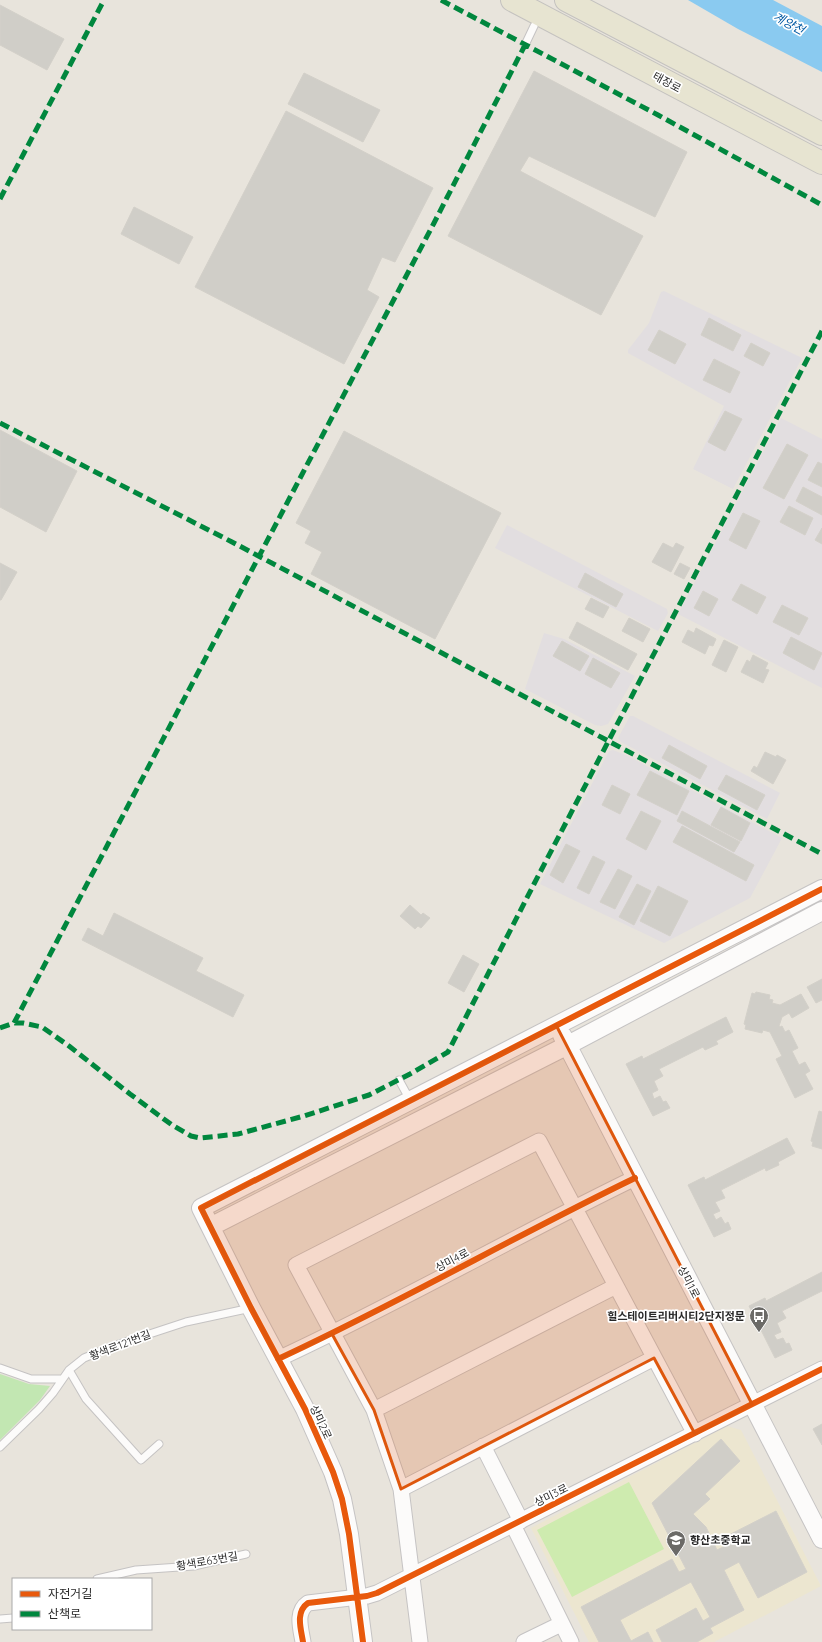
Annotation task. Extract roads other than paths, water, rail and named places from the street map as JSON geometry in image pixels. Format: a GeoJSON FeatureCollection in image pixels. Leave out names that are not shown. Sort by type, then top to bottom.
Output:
{"type":"FeatureCollection","features":[{"type":"Feature","properties":{"kind":"main road","name":"태장로"},"geometry":{"type":"LineString","coordinates":[[512,0],[816,161]]}},
{"type":"Feature","properties":{"kind":"main road"},"geometry":{"type":"LineString","coordinates":[[566,0],[822,134]]}},
{"type":"Feature","properties":{"kind":"main road"},"geometry":{"type":"LineString","coordinates":[[721,81],[822,117]]}},
{"type":"Feature","properties":{"kind":"street"},"geometry":{"type":"LineString","coordinates":[[410,1100],[822,889]]}},
{"type":"Feature","properties":{"kind":"street"},"geometry":{"type":"LineString","coordinates":[[212,1226],[568,1045],[822,911]]}},
{"type":"Feature","properties":{"kind":"street","name":"상미1로"},"geometry":{"type":"LineString","coordinates":[[556,1025],[568,1045],[822,1540]]}},
{"type":"Feature","properties":{"kind":"street","name":"상미2로"},"geometry":{"type":"LineString","coordinates":[[363,1642],[349,1534],[342,1499],[322,1445],[251,1308],[202,1208],[410,1100]]}},
{"type":"Feature","properties":{"kind":"street"},"geometry":{"type":"LineString","coordinates":[[420,1642],[401,1489],[374,1410],[296,1265],[539,1141],[695,1434]]}},
{"type":"Feature","properties":{"kind":"street","name":"상미4로"},"geometry":{"type":"LineString","coordinates":[[278,1359],[332,1334],[574,1207],[635,1178]]}},
{"type":"Feature","properties":{"kind":"street"},"geometry":{"type":"LineString","coordinates":[[374,1410],[616,1286]]}},
{"type":"Feature","properties":{"kind":"street"},"geometry":{"type":"LineString","coordinates":[[401,1489],[654,1358]]}},
{"type":"Feature","properties":{"kind":"street","name":"상미3로"},"geometry":{"type":"LineString","coordinates":[[303,1642],[300,1615],[304,1606],[314,1602],[372,1595],[822,1369]]}},
{"type":"Feature","properties":{"kind":"street"},"geometry":{"type":"LineString","coordinates":[[483,1446],[561,1624],[571,1642]]}},
{"type":"Feature","properties":{"kind":"street"},"geometry":{"type":"LineString","coordinates":[[524,1642],[561,1624]]}},
{"type":"Feature","properties":{"kind":"lane"},"geometry":{"type":"LineString","coordinates":[[525,45],[534,26]]}},
{"type":"Feature","properties":{"kind":"lane"},"geometry":{"type":"LineString","coordinates":[[399,1080],[410,1100]]}},
{"type":"Feature","properties":{"kind":"lane","name":"황색로121번길"},"geometry":{"type":"LineString","coordinates":[[0,1447],[39,1410],[69,1370],[84,1358],[153,1332],[186,1322],[251,1308]]}},
{"type":"Feature","properties":{"kind":"lane"},"geometry":{"type":"LineString","coordinates":[[0,1368],[31,1379],[62,1379]]}},
{"type":"Feature","properties":{"kind":"lane"},"geometry":{"type":"LineString","coordinates":[[69,1370],[86,1399],[141,1460],[159,1444]]}},
{"type":"Feature","properties":{"kind":"lane","name":"황색로63번길"},"geometry":{"type":"LineString","coordinates":[[101,1578],[136,1570],[194,1566],[246,1554]]}},
{"type":"Feature","properties":{"kind":"lane"},"geometry":{"type":"LineString","coordinates":[[0,1619],[12,1618]]}},
{"type":"Feature","properties":{"kind":"water","name":"계양천"},"geometry":{"type":"Polygon","coordinates":[[[688,0],[773,0],[822,26],[822,72],[738,29],[688,0]]]}},
{"type":"Feature","properties":{"kind":"place","name":"힐스테이트리버시티2단지정문"},"geometry":{"type":"Point","coordinates":[759,1333]}},
{"type":"Feature","properties":{"kind":"place","name":"향산초중학교"},"geometry":{"type":"Point","coordinates":[676,1557]}}]}
